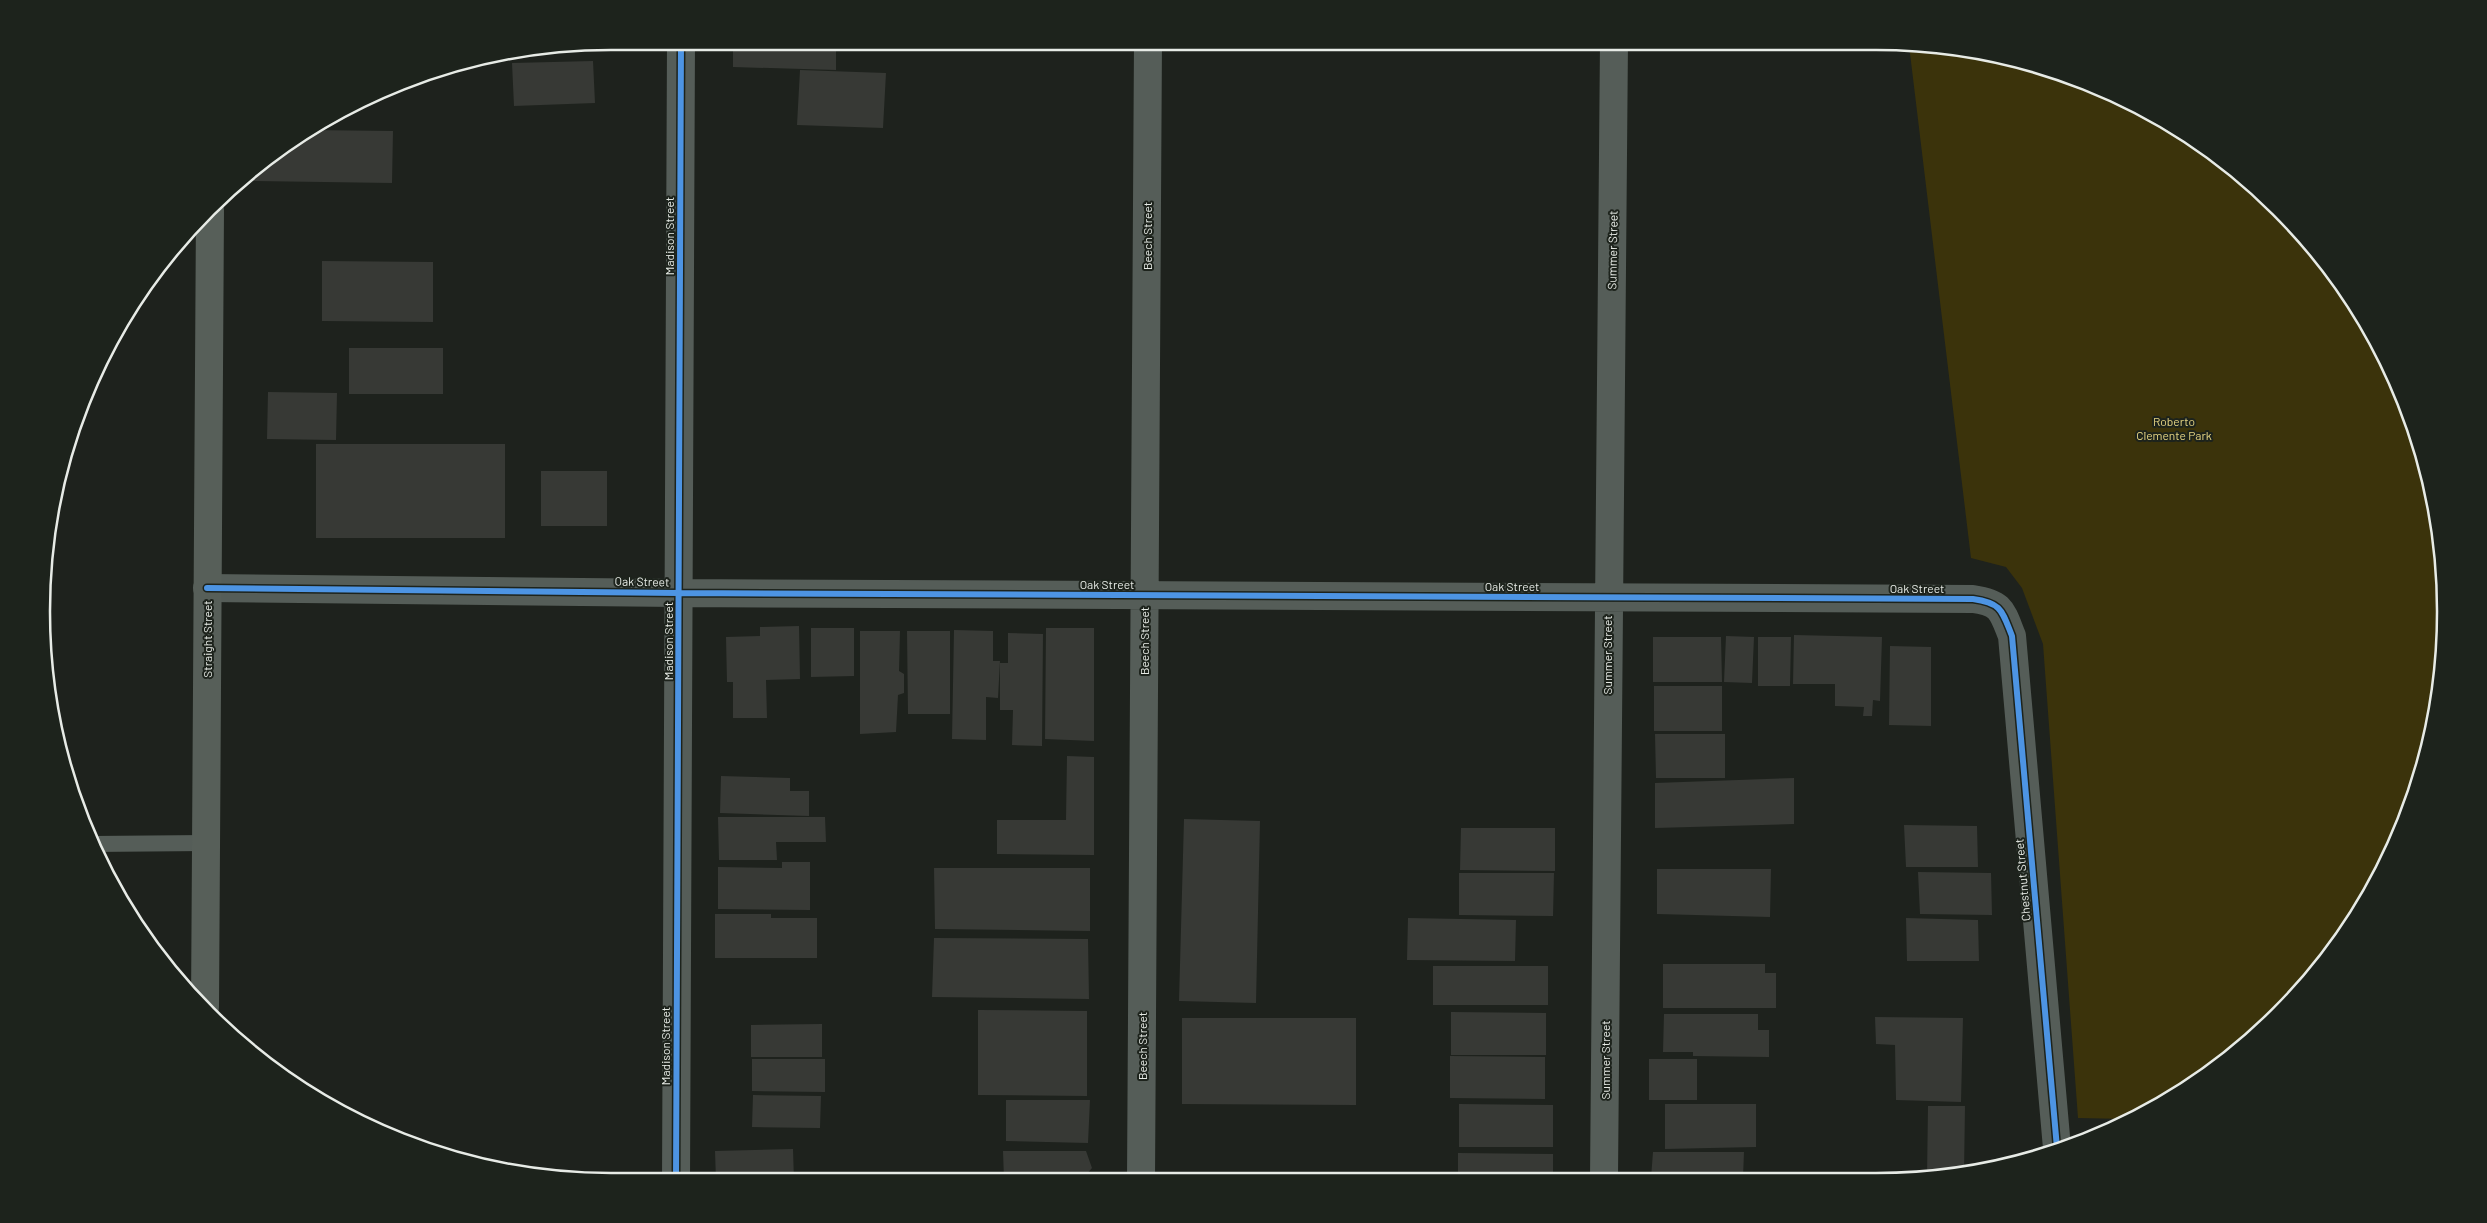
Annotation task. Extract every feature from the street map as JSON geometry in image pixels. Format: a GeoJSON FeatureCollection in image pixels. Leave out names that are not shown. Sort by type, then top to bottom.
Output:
{"type":"FeatureCollection","features":[{"type":"Feature","properties":{"kind":"main road","name":"Straight Street"},"geometry":{"type":"LineString","coordinates":[[205,999],[210,218]]}},
{"type":"Feature","properties":{"kind":"street","name":"Madison Street"},"geometry":{"type":"LineString","coordinates":[[676,1173],[681,50]]}},
{"type":"Feature","properties":{"kind":"street","name":"Beech Street"},"geometry":{"type":"LineString","coordinates":[[1141,1173],[1148,50]]}},
{"type":"Feature","properties":{"kind":"street","name":"Summer Street"},"geometry":{"type":"LineString","coordinates":[[1604,1173],[1614,50]]}},
{"type":"Feature","properties":{"kind":"street","name":"Oak Street"},"geometry":{"type":"LineString","coordinates":[[207,588],[1144,596],[1973,599],[1988,601],[2003,612]]}},
{"type":"Feature","properties":{"kind":"street","name":"Chestnut Street"},"geometry":{"type":"LineString","coordinates":[[2003,612],[2012,636],[2057,1143]]}},
{"type":"Feature","properties":{"kind":"lane"},"geometry":{"type":"LineString","coordinates":[[101,844],[206,843]]}},
{"type":"Feature","properties":{"kind":"green space","name":"Roberto Clemente Park"},"geometry":{"type":"Polygon","coordinates":[[[1910,51],[1949,55],[2021,69],[2090,93],[2156,125],[2217,166],[2246,189],[2298,241],[2321,270],[2362,331],[2379,363],[2407,431],[2418,466],[2426,502],[2436,575],[2436,648],[2432,685],[2418,757],[2407,792],[2379,860],[2362,892],[2321,953],[2273,1009],[2246,1034],[2187,1078],[2156,1098],[2115,1119],[2078,1118],[2043,644],[2022,588],[2006,567],[1971,558],[1910,51]]]}},
{"type":"Feature","properties":{"kind":"building"},"geometry":{"type":"Polygon","coordinates":[[[733,50],[836,50],[836,70],[733,67],[733,50]]]}},
{"type":"Feature","properties":{"kind":"building"},"geometry":{"type":"Polygon","coordinates":[[[593,61],[595,103],[514,106],[512,63],[593,61]]]}},
{"type":"Feature","properties":{"kind":"building"},"geometry":{"type":"Polygon","coordinates":[[[800,70],[886,73],[883,128],[797,125],[800,70]]]}},
{"type":"Feature","properties":{"kind":"building"},"geometry":{"type":"Polygon","coordinates":[[[323,130],[393,131],[392,183],[253,181],[270,166],[323,130]]]}},
{"type":"Feature","properties":{"kind":"building"},"geometry":{"type":"Polygon","coordinates":[[[322,261],[433,262],[433,322],[322,321],[322,261]]]}},
{"type":"Feature","properties":{"kind":"building"},"geometry":{"type":"Polygon","coordinates":[[[349,348],[443,348],[443,394],[349,394],[349,348]]]}},
{"type":"Feature","properties":{"kind":"building"},"geometry":{"type":"Polygon","coordinates":[[[268,392],[337,393],[336,440],[267,439],[268,392]]]}},
{"type":"Feature","properties":{"kind":"building"},"geometry":{"type":"Polygon","coordinates":[[[316,444],[505,444],[505,538],[316,538],[316,444]]]}},
{"type":"Feature","properties":{"kind":"building"},"geometry":{"type":"Polygon","coordinates":[[[541,471],[607,471],[607,526],[541,526],[541,471]]]}},
{"type":"Feature","properties":{"kind":"building"},"geometry":{"type":"Polygon","coordinates":[[[799,626],[800,679],[766,680],[767,718],[733,718],[733,682],[727,682],[726,637],[760,636],[760,627],[799,626]]]}},
{"type":"Feature","properties":{"kind":"building"},"geometry":{"type":"Polygon","coordinates":[[[811,628],[854,628],[854,676],[811,677],[811,628]]]}},
{"type":"Feature","properties":{"kind":"building"},"geometry":{"type":"Polygon","coordinates":[[[1046,628],[1094,628],[1094,741],[1045,739],[1046,628]]]}},
{"type":"Feature","properties":{"kind":"building"},"geometry":{"type":"Polygon","coordinates":[[[954,630],[993,631],[993,661],[1000,661],[998,698],[986,697],[986,740],[952,739],[954,630]]]}},
{"type":"Feature","properties":{"kind":"building"},"geometry":{"type":"Polygon","coordinates":[[[860,631],[900,631],[899,671],[904,674],[904,693],[898,695],[896,732],[860,734],[860,631]]]}},
{"type":"Feature","properties":{"kind":"building"},"geometry":{"type":"Polygon","coordinates":[[[907,631],[950,631],[950,714],[908,714],[907,631]]]}},
{"type":"Feature","properties":{"kind":"building"},"geometry":{"type":"Polygon","coordinates":[[[1008,633],[1043,634],[1042,746],[1012,745],[1013,710],[1000,710],[1000,663],[1008,663],[1008,633]]]}},
{"type":"Feature","properties":{"kind":"building"},"geometry":{"type":"Polygon","coordinates":[[[1794,635],[1882,637],[1880,701],[1873,700],[1872,716],[1863,716],[1864,707],[1835,706],[1835,684],[1793,684],[1794,635]]]}},
{"type":"Feature","properties":{"kind":"building"},"geometry":{"type":"Polygon","coordinates":[[[1726,636],[1754,637],[1752,683],[1724,682],[1726,636]]]}},
{"type":"Feature","properties":{"kind":"building"},"geometry":{"type":"Polygon","coordinates":[[[1653,637],[1721,637],[1722,682],[1653,682],[1653,637]]]}},
{"type":"Feature","properties":{"kind":"building"},"geometry":{"type":"Polygon","coordinates":[[[1758,637],[1791,637],[1790,686],[1758,686],[1758,637]]]}},
{"type":"Feature","properties":{"kind":"building"},"geometry":{"type":"Polygon","coordinates":[[[1890,646],[1931,647],[1931,726],[1889,725],[1890,646]]]}},
{"type":"Feature","properties":{"kind":"building"},"geometry":{"type":"Polygon","coordinates":[[[1654,686],[1722,686],[1722,731],[1654,731],[1654,686]]]}},
{"type":"Feature","properties":{"kind":"building"},"geometry":{"type":"Polygon","coordinates":[[[1655,734],[1725,734],[1725,778],[1656,778],[1655,734]]]}},
{"type":"Feature","properties":{"kind":"building"},"geometry":{"type":"Polygon","coordinates":[[[1067,756],[1094,757],[1094,855],[997,854],[997,820],[1066,820],[1067,756]]]}},
{"type":"Feature","properties":{"kind":"building"},"geometry":{"type":"Polygon","coordinates":[[[721,776],[790,778],[790,791],[809,791],[809,816],[720,813],[721,776]]]}},
{"type":"Feature","properties":{"kind":"building"},"geometry":{"type":"Polygon","coordinates":[[[1794,778],[1794,824],[1655,828],[1655,783],[1794,778]]]}},
{"type":"Feature","properties":{"kind":"building"},"geometry":{"type":"Polygon","coordinates":[[[718,817],[825,817],[826,842],[776,842],[777,860],[719,860],[718,817]]]}},
{"type":"Feature","properties":{"kind":"building"},"geometry":{"type":"Polygon","coordinates":[[[1184,819],[1260,821],[1256,1003],[1179,1001],[1184,819]]]}},
{"type":"Feature","properties":{"kind":"building"},"geometry":{"type":"Polygon","coordinates":[[[1904,825],[1977,826],[1978,867],[1906,867],[1904,825]]]}},
{"type":"Feature","properties":{"kind":"building"},"geometry":{"type":"Polygon","coordinates":[[[1461,828],[1555,828],[1555,871],[1460,870],[1461,828]]]}},
{"type":"Feature","properties":{"kind":"building"},"geometry":{"type":"Polygon","coordinates":[[[782,862],[810,862],[810,910],[718,909],[718,867],[782,868],[782,862]]]}},
{"type":"Feature","properties":{"kind":"building"},"geometry":{"type":"Polygon","coordinates":[[[934,868],[1090,868],[1090,931],[935,929],[934,868]]]}},
{"type":"Feature","properties":{"kind":"building"},"geometry":{"type":"Polygon","coordinates":[[[1657,869],[1771,869],[1770,917],[1657,914],[1657,869]]]}},
{"type":"Feature","properties":{"kind":"building"},"geometry":{"type":"Polygon","coordinates":[[[1918,872],[1991,873],[1992,915],[1920,914],[1918,872]]]}},
{"type":"Feature","properties":{"kind":"building"},"geometry":{"type":"Polygon","coordinates":[[[1459,873],[1554,873],[1553,916],[1459,915],[1459,873]]]}},
{"type":"Feature","properties":{"kind":"building"},"geometry":{"type":"Polygon","coordinates":[[[715,914],[771,914],[771,918],[817,918],[817,958],[715,958],[715,914]]]}},
{"type":"Feature","properties":{"kind":"building"},"geometry":{"type":"Polygon","coordinates":[[[1408,918],[1516,920],[1515,961],[1407,960],[1408,918]]]}},
{"type":"Feature","properties":{"kind":"building"},"geometry":{"type":"Polygon","coordinates":[[[1906,918],[1978,920],[1979,961],[1907,961],[1906,918]]]}},
{"type":"Feature","properties":{"kind":"building"},"geometry":{"type":"Polygon","coordinates":[[[934,938],[1088,939],[1089,999],[932,997],[934,938]]]}},
{"type":"Feature","properties":{"kind":"building"},"geometry":{"type":"Polygon","coordinates":[[[1663,964],[1765,964],[1765,973],[1776,973],[1776,1008],[1663,1008],[1663,964]]]}},
{"type":"Feature","properties":{"kind":"building"},"geometry":{"type":"Polygon","coordinates":[[[1433,966],[1548,966],[1548,1005],[1433,1005],[1433,966]]]}},
{"type":"Feature","properties":{"kind":"building"},"geometry":{"type":"Polygon","coordinates":[[[978,1010],[1087,1011],[1087,1096],[978,1095],[978,1010]]]}},
{"type":"Feature","properties":{"kind":"building"},"geometry":{"type":"Polygon","coordinates":[[[1451,1012],[1546,1013],[1546,1055],[1451,1055],[1451,1012]]]}},
{"type":"Feature","properties":{"kind":"building"},"geometry":{"type":"Polygon","coordinates":[[[1664,1014],[1758,1014],[1758,1030],[1769,1030],[1769,1057],[1693,1056],[1693,1052],[1663,1052],[1664,1014]]]}},
{"type":"Feature","properties":{"kind":"building"},"geometry":{"type":"Polygon","coordinates":[[[1875,1017],[1963,1018],[1961,1102],[1896,1100],[1895,1045],[1876,1044],[1875,1017]]]}},
{"type":"Feature","properties":{"kind":"building"},"geometry":{"type":"Polygon","coordinates":[[[1182,1018],[1356,1018],[1356,1105],[1182,1104],[1182,1018]]]}},
{"type":"Feature","properties":{"kind":"building"},"geometry":{"type":"Polygon","coordinates":[[[822,1024],[822,1057],[751,1057],[751,1025],[822,1024]]]}},
{"type":"Feature","properties":{"kind":"building"},"geometry":{"type":"Polygon","coordinates":[[[1450,1056],[1545,1057],[1545,1099],[1450,1098],[1450,1056]]]}},
{"type":"Feature","properties":{"kind":"building"},"geometry":{"type":"Polygon","coordinates":[[[752,1059],[825,1059],[825,1092],[752,1091],[752,1059]]]}},
{"type":"Feature","properties":{"kind":"building"},"geometry":{"type":"Polygon","coordinates":[[[1649,1059],[1697,1059],[1697,1100],[1649,1100],[1649,1059]]]}},
{"type":"Feature","properties":{"kind":"building"},"geometry":{"type":"Polygon","coordinates":[[[753,1095],[821,1096],[820,1128],[752,1127],[753,1095]]]}},
{"type":"Feature","properties":{"kind":"building"},"geometry":{"type":"Polygon","coordinates":[[[1006,1100],[1090,1100],[1088,1143],[1006,1141],[1006,1100]]]}},
{"type":"Feature","properties":{"kind":"building"},"geometry":{"type":"Polygon","coordinates":[[[1459,1104],[1553,1105],[1553,1147],[1459,1147],[1459,1104]]]}},
{"type":"Feature","properties":{"kind":"building"},"geometry":{"type":"Polygon","coordinates":[[[1665,1104],[1756,1104],[1756,1147],[1665,1149],[1665,1104]]]}},
{"type":"Feature","properties":{"kind":"building"},"geometry":{"type":"Polygon","coordinates":[[[1928,1106],[1965,1106],[1964,1165],[1927,1170],[1928,1106]]]}},
{"type":"Feature","properties":{"kind":"building"},"geometry":{"type":"Polygon","coordinates":[[[793,1149],[794,1173],[716,1173],[715,1151],[793,1149]]]}},
{"type":"Feature","properties":{"kind":"building"},"geometry":{"type":"Polygon","coordinates":[[[1003,1151],[1086,1151],[1092,1168],[1088,1173],[1004,1173],[1003,1151]]]}},
{"type":"Feature","properties":{"kind":"building"},"geometry":{"type":"Polygon","coordinates":[[[1653,1152],[1744,1152],[1743,1173],[1651,1173],[1653,1152]]]}},
{"type":"Feature","properties":{"kind":"building"},"geometry":{"type":"Polygon","coordinates":[[[1458,1153],[1553,1154],[1553,1173],[1458,1173],[1458,1153]]]}},
{"type":"Feature","properties":{"kind":"cycle path"},"geometry":{"type":"LineString","coordinates":[[676,1173],[681,50]]}},
{"type":"Feature","properties":{"kind":"cycle path"},"geometry":{"type":"LineString","coordinates":[[207,588],[679,593],[1973,599],[1990,603],[2003,614],[2012,636],[2057,1143]]}}]}
